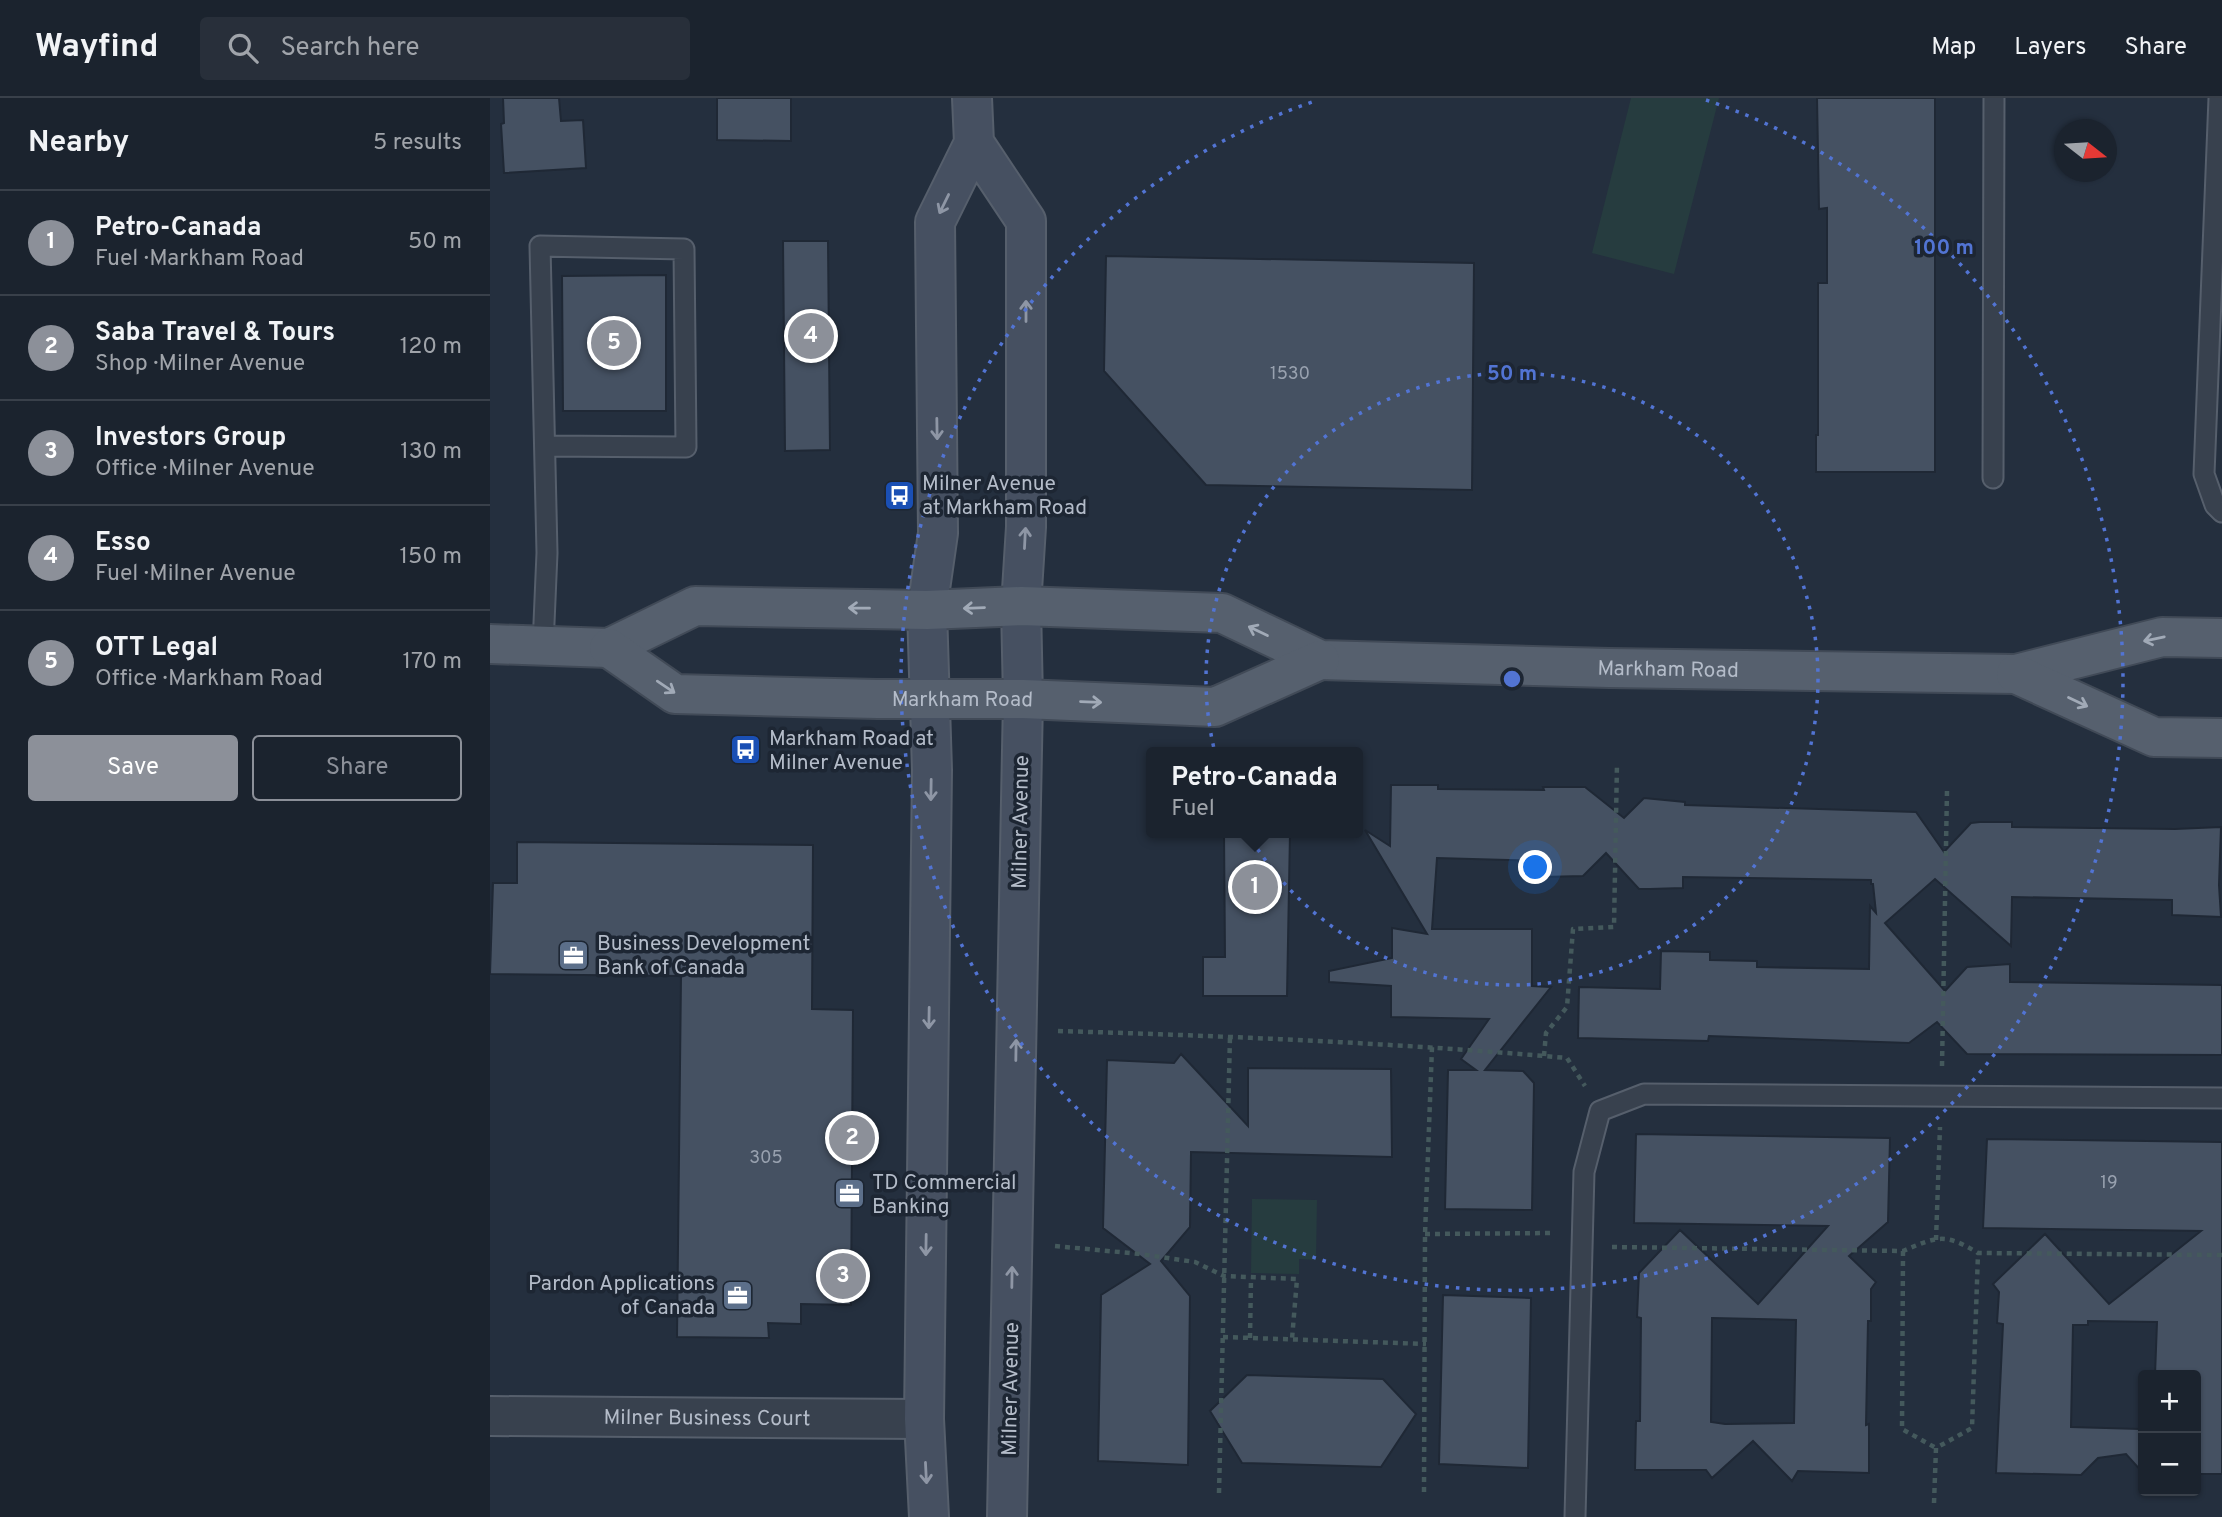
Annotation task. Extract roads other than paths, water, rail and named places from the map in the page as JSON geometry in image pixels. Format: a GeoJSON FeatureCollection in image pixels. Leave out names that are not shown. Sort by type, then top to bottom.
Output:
{"type":"FeatureCollection","features":[{"type":"Feature","properties":{"kind":"main road"},"geometry":{"type":"LineString","coordinates":[[929,1517],[923,1419],[931,798],[927,610],[938,533],[935,222],[974,143],[972,98]]}},
{"type":"Feature","properties":{"kind":"main road","name":"Milner Avenue"},"geometry":{"type":"LineString","coordinates":[[974,143],[1026,221],[1026,527],[1021,606],[1023,699],[1007,1517]]}},
{"type":"Feature","properties":{"kind":"main road","name":"Markham Road"},"geometry":{"type":"LineString","coordinates":[[490,643],[609,648],[695,606],[927,610],[1021,606],[1222,613],[1320,660],[1609,668],[2016,674],[2162,637],[2222,638]]}},
{"type":"Feature","properties":{"kind":"main road","name":"Markham Road"},"geometry":{"type":"LineString","coordinates":[[609,648],[675,694],[1023,699],[1215,707],[1320,660]]}},
{"type":"Feature","properties":{"kind":"main road","name":"Markham Road"},"geometry":{"type":"LineString","coordinates":[[2016,674],[2154,737],[2222,738]]}},
{"type":"Feature","properties":{"kind":"street","name":"Milner Business Court"},"geometry":{"type":"LineString","coordinates":[[490,1416],[923,1419]]}},
{"type":"Feature","properties":{"kind":"lane"},"geometry":{"type":"LineString","coordinates":[[1993,478],[1994,98]]}},
{"type":"Feature","properties":{"kind":"lane"},"geometry":{"type":"LineString","coordinates":[[2219,98],[2204,474],[2214,506],[2222,512]]}},
{"type":"Feature","properties":{"kind":"lane"},"geometry":{"type":"LineString","coordinates":[[543,646],[547,552],[540,246],[684,248],[686,447],[545,446]]}},
{"type":"Feature","properties":{"kind":"lane"},"geometry":{"type":"LineString","coordinates":[[1575,1517],[1584,1172],[1600,1111],[1644,1094],[2222,1098]]}},
{"type":"Feature","properties":{"kind":"place","name":"Esso"},"geometry":{"type":"Point","coordinates":[811,336]}},
{"type":"Feature","properties":{"kind":"place","name":"OTT Legal"},"geometry":{"type":"Point","coordinates":[614,343]}},
{"type":"Feature","properties":{"kind":"place","name":"Milner Avenue at Markham Road"},"geometry":{"type":"Point","coordinates":[899,495]}},
{"type":"Feature","properties":{"kind":"place","name":"Markham Road at Milner Avenue"},"geometry":{"type":"Point","coordinates":[746,750]}},
{"type":"Feature","properties":{"kind":"place","name":"Petro-Canada"},"geometry":{"type":"Point","coordinates":[1255,887]}},
{"type":"Feature","properties":{"kind":"place","name":"Business Development Bank of Canada"},"geometry":{"type":"Point","coordinates":[574,955]}},
{"type":"Feature","properties":{"kind":"place","name":"Saba Travel & Tours"},"geometry":{"type":"Point","coordinates":[852,1138]}},
{"type":"Feature","properties":{"kind":"place","name":"TD Commercial Banking"},"geometry":{"type":"Point","coordinates":[849,1194]}},
{"type":"Feature","properties":{"kind":"place","name":"Investors Group"},"geometry":{"type":"Point","coordinates":[843,1276]}},
{"type":"Feature","properties":{"kind":"place","name":"Pardon Applications of Canada"},"geometry":{"type":"Point","coordinates":[738,1295]}}]}
